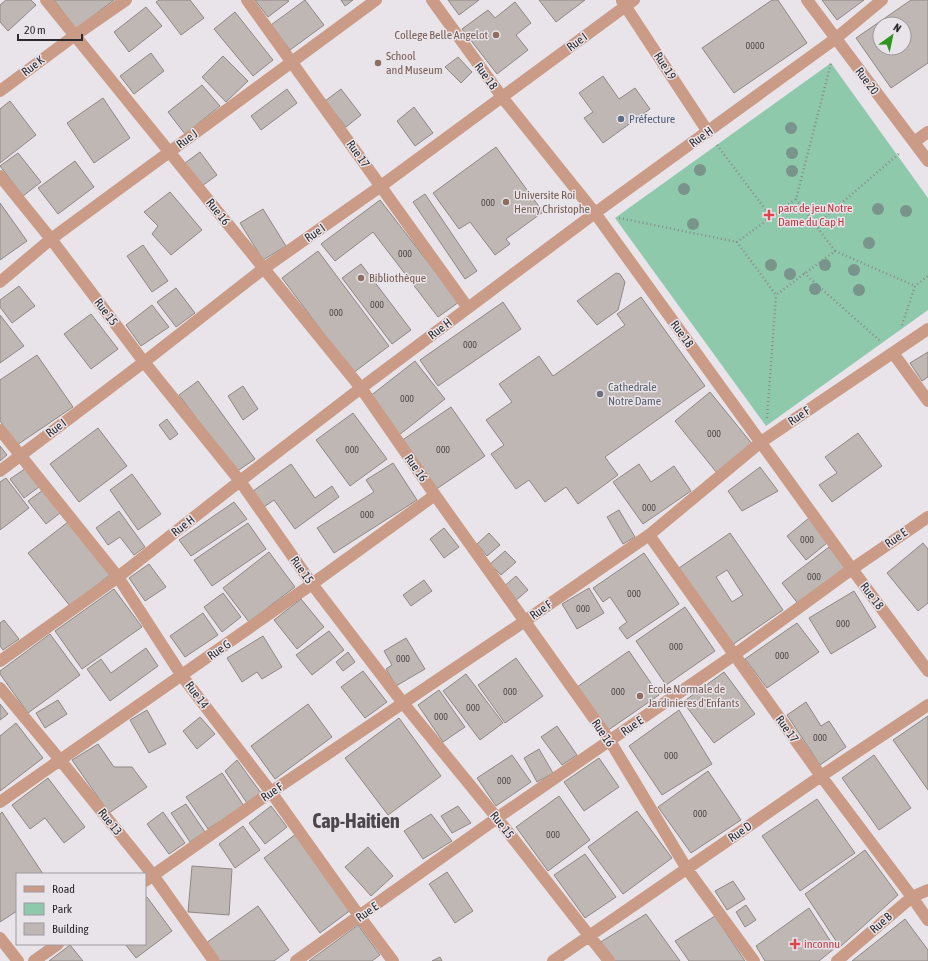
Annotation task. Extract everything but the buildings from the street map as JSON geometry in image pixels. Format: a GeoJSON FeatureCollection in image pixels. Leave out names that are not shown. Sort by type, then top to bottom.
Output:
{"type":"FeatureCollection","features":[{"type":"Feature","properties":{"kind":"street","name":"Rue 16"},"geometry":{"type":"LineString","coordinates":[[46,0],[361,388],[435,495],[610,741],[687,869],[754,961]]}},
{"type":"Feature","properties":{"kind":"street","name":"Rue K"},"geometry":{"type":"LineString","coordinates":[[0,91],[74,36],[126,0]]}},
{"type":"Feature","properties":{"kind":"street","name":"Rue 17"},"geometry":{"type":"LineString","coordinates":[[247,0],[293,62],[468,308]]}},
{"type":"Feature","properties":{"kind":"street","name":"Rue J"},"geometry":{"type":"LineString","coordinates":[[0,282],[51,239],[376,0]]}},
{"type":"Feature","properties":{"kind":"street","name":"Rue 18"},"geometry":{"type":"LineString","coordinates":[[432,0],[502,97],[595,213],[852,569],[928,670]]}},
{"type":"Feature","properties":{"kind":"street","name":"Rue 20"},"geometry":{"type":"LineString","coordinates":[[807,0],[928,161]]}},
{"type":"Feature","properties":{"kind":"street","name":"Rue H"},"geometry":{"type":"LineString","coordinates":[[0,661],[118,577],[361,388],[595,213],[835,39],[882,0]]}},
{"type":"Feature","properties":{"kind":"street","name":"Rue I"},"geometry":{"type":"LineString","coordinates":[[0,471],[144,362],[263,269],[381,186],[502,97],[627,2]]}},
{"type":"Feature","properties":{"kind":"street","name":"Rue 19"},"geometry":{"type":"LineString","coordinates":[[627,2],[708,132]]}},
{"type":"Feature","properties":{"kind":"street"},"geometry":{"type":"LineString","coordinates":[[914,142],[928,132]]}},
{"type":"Feature","properties":{"kind":"street","name":"Rue 15"},"geometry":{"type":"LineString","coordinates":[[0,176],[51,239],[144,362],[240,481],[312,584],[403,703],[497,818],[609,961]]}},
{"type":"Feature","properties":{"kind":"street","name":"Rue F"},"geometry":{"type":"LineString","coordinates":[[149,878],[271,792],[525,621],[649,535],[761,442],[928,329]]}},
{"type":"Feature","properties":{"kind":"street"},"geometry":{"type":"LineString","coordinates":[[893,353],[928,401]]}},
{"type":"Feature","properties":{"kind":"street","name":"Rue 14"},"geometry":{"type":"LineString","coordinates":[[0,430],[118,577],[182,676],[271,792],[394,961]]}},
{"type":"Feature","properties":{"kind":"street","name":"Rue G"},"geometry":{"type":"LineString","coordinates":[[0,802],[182,676],[435,495]]}},
{"type":"Feature","properties":{"kind":"street","name":"Rue E"},"geometry":{"type":"LineString","coordinates":[[296,961],[497,818],[734,655],[852,569],[928,517]]}},
{"type":"Feature","properties":{"kind":"street","name":"Rue 17"},"geometry":{"type":"LineString","coordinates":[[649,535],[821,776],[928,920]]}},
{"type":"Feature","properties":{"kind":"street","name":"Rue 13"},"geometry":{"type":"LineString","coordinates":[[0,688],[61,761],[145,873]]}},
{"type":"Feature","properties":{"kind":"street","name":"Rue D"},"geometry":{"type":"LineString","coordinates":[[553,961],[821,776],[928,705]]}},
{"type":"Feature","properties":{"kind":"street","name":"Rue 13"},"geometry":{"type":"LineString","coordinates":[[149,878],[214,961]]}},
{"type":"Feature","properties":{"kind":"street","name":"Rue B"},"geometry":{"type":"LineString","coordinates":[[837,961],[912,897],[928,890]]}},
{"type":"Feature","properties":{"kind":"street"},"geometry":{"type":"LineString","coordinates":[[0,938],[18,961]]}},
{"type":"Feature","properties":{"kind":"street"},"geometry":{"type":"LineString","coordinates":[[34,961],[57,945]]}},
{"type":"Feature","properties":{"kind":"path"},"geometry":{"type":"LineString","coordinates":[[737,242],[796,199],[831,64],[835,39]]}},
{"type":"Feature","properties":{"kind":"path"},"geometry":{"type":"LineString","coordinates":[[708,132],[771,217]]}},
{"type":"Feature","properties":{"kind":"path"},"geometry":{"type":"LineString","coordinates":[[816,225],[914,142]]}},
{"type":"Feature","properties":{"kind":"path"},"geometry":{"type":"LineString","coordinates":[[796,199],[835,251],[915,286]]}},
{"type":"Feature","properties":{"kind":"path"},"geometry":{"type":"LineString","coordinates":[[595,213],[737,242],[776,295],[766,426],[761,442]]}},
{"type":"Feature","properties":{"kind":"path"},"geometry":{"type":"LineString","coordinates":[[776,295],[835,251]]}},
{"type":"Feature","properties":{"kind":"path"},"geometry":{"type":"LineString","coordinates":[[804,273],[893,353],[915,286],[928,276]]}},
{"type":"Feature","properties":{"kind":"green space"},"geometry":{"type":"Polygon","coordinates":[[[831,63],[928,198],[928,310],[766,426],[615,218],[831,63]]]}},
{"type":"Feature","properties":{"kind":"place","name":"College Belle Angelot"},"geometry":{"type":"Point","coordinates":[496,35]}},
{"type":"Feature","properties":{"kind":"place","name":"School and Museum"},"geometry":{"type":"Point","coordinates":[378,63]}},
{"type":"Feature","properties":{"kind":"place","name":"Préfecture"},"geometry":{"type":"Point","coordinates":[621,119]}},
{"type":"Feature","properties":{"kind":"place","name":"Universite Roi Henry Christophe"},"geometry":{"type":"Point","coordinates":[506,202]}},
{"type":"Feature","properties":{"kind":"place","name":"parc de jeu Notre Dame du Cap H"},"geometry":{"type":"Point","coordinates":[769,215]}},
{"type":"Feature","properties":{"kind":"place","name":"Bibliothèque"},"geometry":{"type":"Point","coordinates":[361,278]}},
{"type":"Feature","properties":{"kind":"place","name":"Cathedrale Notre Dame"},"geometry":{"type":"Point","coordinates":[600,394]}},
{"type":"Feature","properties":{"kind":"place","name":"Ecole Normale de Jardinieres d'Enfants"},"geometry":{"type":"Point","coordinates":[640,696]}},
{"type":"Feature","properties":{"kind":"place","name":"inconnu"},"geometry":{"type":"Point","coordinates":[795,944]}},
{"type":"Feature","properties":{"kind":"district","name":"Cap-Haitien"},"geometry":{"type":"Point","coordinates":[356,821]}}]}
